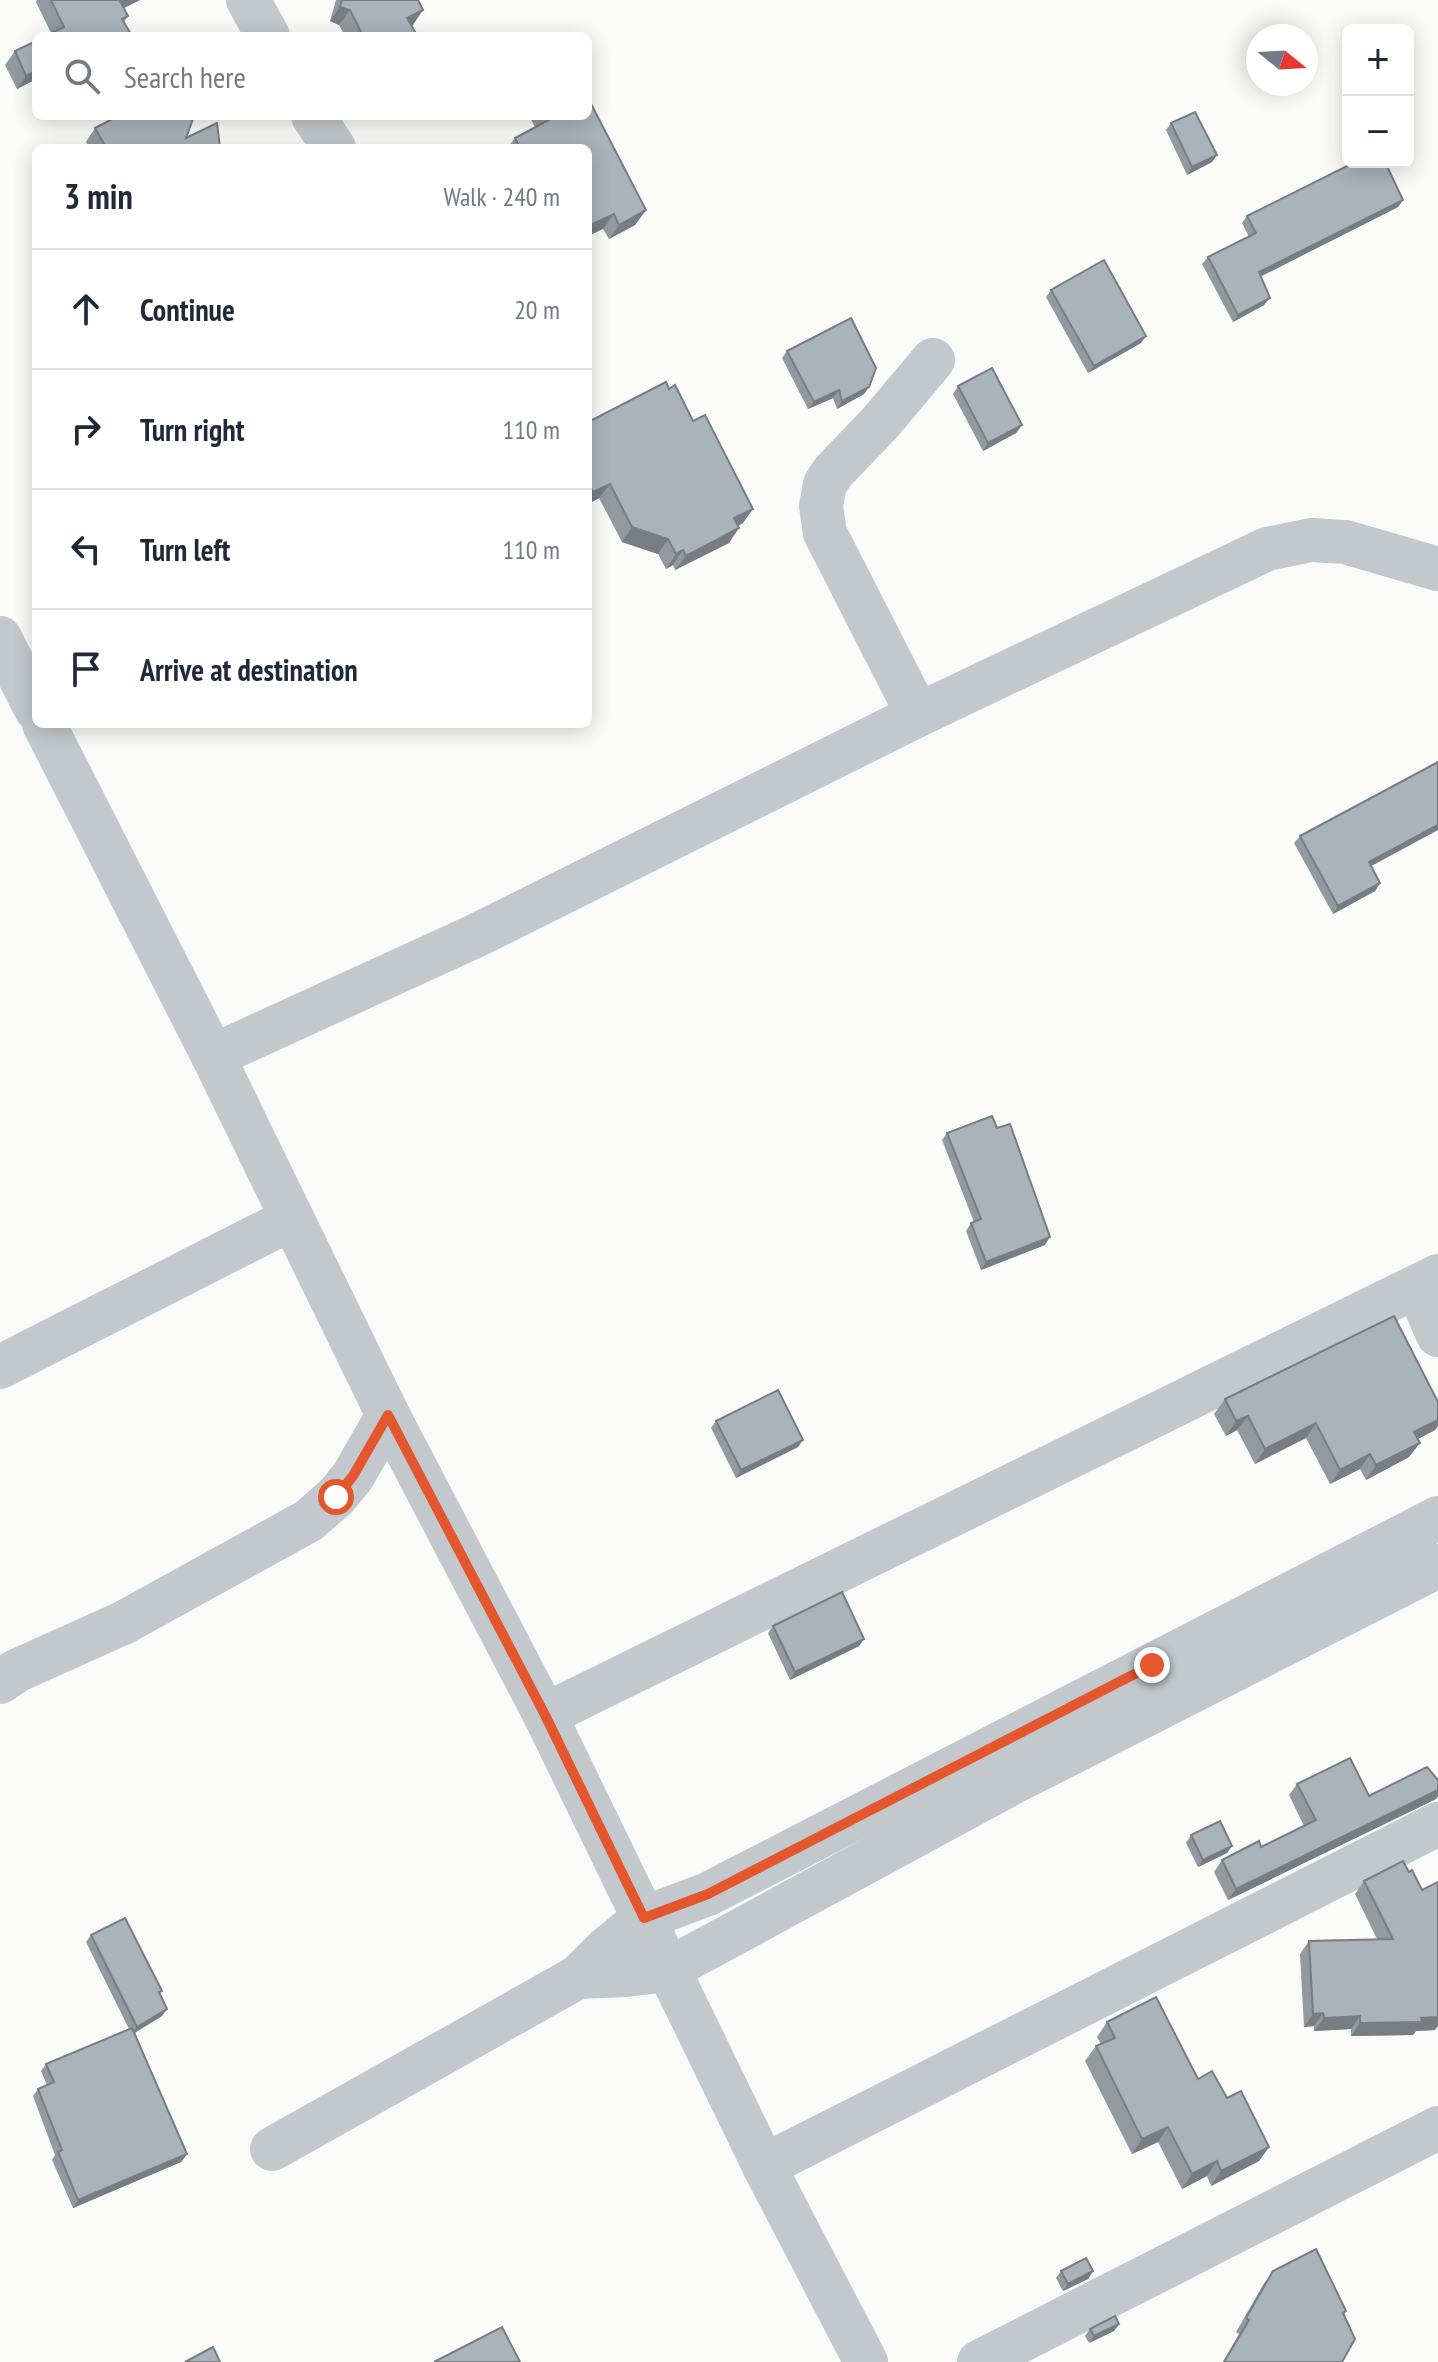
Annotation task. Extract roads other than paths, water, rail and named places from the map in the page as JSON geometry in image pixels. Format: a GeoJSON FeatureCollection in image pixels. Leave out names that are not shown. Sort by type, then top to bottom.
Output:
{"type":"FeatureCollection","features":[{"type":"Feature","properties":{"kind":"street"},"geometry":{"type":"LineString","coordinates":[[248,0],[266,32]]}},
{"type":"Feature","properties":{"kind":"street"},"geometry":{"type":"LineString","coordinates":[[316,120],[331,144]]}},
{"type":"Feature","properties":{"kind":"street"},"geometry":{"type":"LineString","coordinates":[[918,715],[825,533],[821,506],[825,484],[833,472],[880,423],[933,360]]}},
{"type":"Feature","properties":{"kind":"street"},"geometry":{"type":"LineString","coordinates":[[213,1056],[473,937],[918,715],[1267,549],[1311,540],[1345,542],[1438,569]]}},
{"type":"Feature","properties":{"kind":"street"},"geometry":{"type":"LineString","coordinates":[[0,638],[32,701]]}},
{"type":"Feature","properties":{"kind":"street"},"geometry":{"type":"LineString","coordinates":[[46,728],[213,1056],[388,1415],[545,1715],[764,2166],[866,2362]]}},
{"type":"Feature","properties":{"kind":"street"},"geometry":{"type":"LineString","coordinates":[[0,1367],[291,1219]]}},
{"type":"Feature","properties":{"kind":"street"},"geometry":{"type":"LineString","coordinates":[[545,1715],[1428,1282],[1438,1335]]}},
{"type":"Feature","properties":{"kind":"street"},"geometry":{"type":"LineString","coordinates":[[0,1682],[16,1671],[123,1623],[308,1521],[336,1497],[353,1476],[388,1415]]}},
{"type":"Feature","properties":{"kind":"street"},"geometry":{"type":"LineString","coordinates":[[272,2149],[578,1977],[644,1918],[708,1894],[1003,1764],[1326,1599],[1438,1518]]}},
{"type":"Feature","properties":{"kind":"street"},"geometry":{"type":"LineString","coordinates":[[1326,1599],[1438,1566]]}},
{"type":"Feature","properties":{"kind":"street"},"geometry":{"type":"LineString","coordinates":[[578,1977],[667,1970],[1003,1764]]}},
{"type":"Feature","properties":{"kind":"street"},"geometry":{"type":"LineString","coordinates":[[764,2166],[1438,1824]]}},
{"type":"Feature","properties":{"kind":"street"},"geometry":{"type":"LineString","coordinates":[[979,2362],[1438,2128]]}}]}
